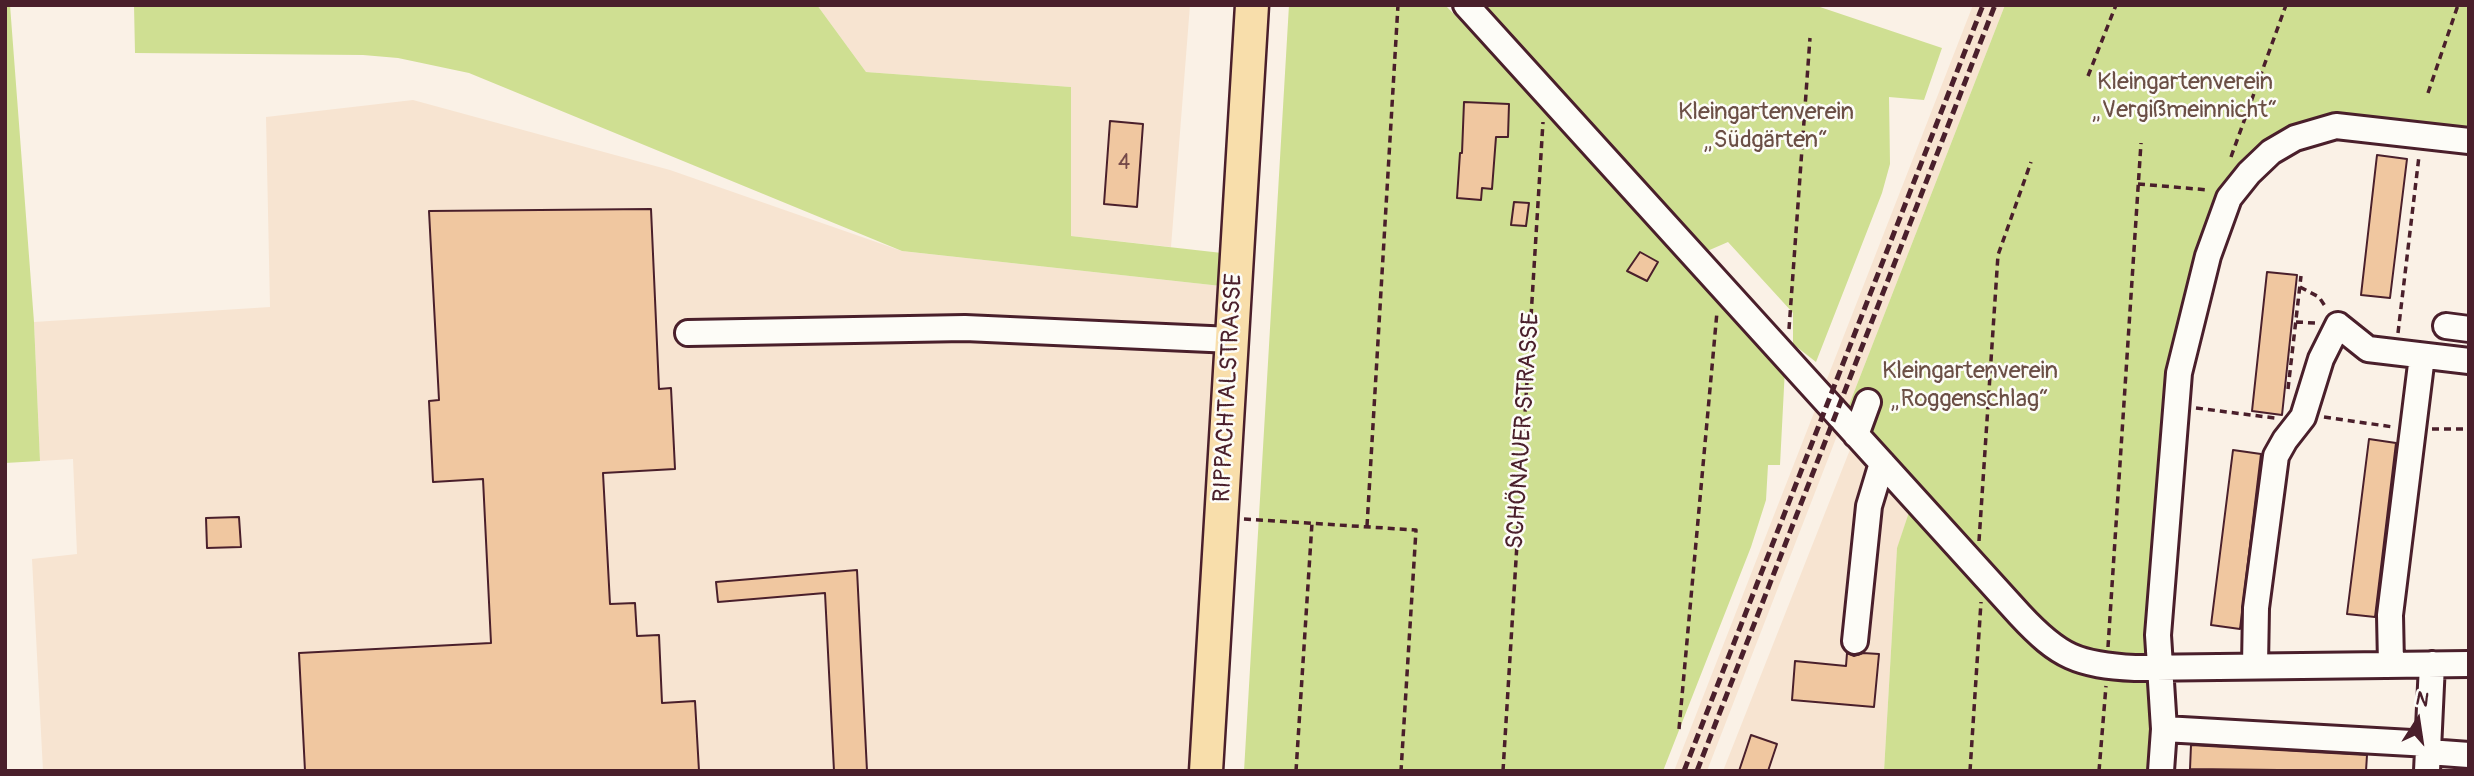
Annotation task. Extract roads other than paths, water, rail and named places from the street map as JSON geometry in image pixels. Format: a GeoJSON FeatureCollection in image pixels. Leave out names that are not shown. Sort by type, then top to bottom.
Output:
{"type":"FeatureCollection","features":[{"type":"Feature","properties":{"kind":"main road","name":"RIPPACHTALSTRASSE"},"geometry":{"type":"LineString","coordinates":[[1206,771],[1252,5]]}},
{"type":"Feature","properties":{"kind":"street"},"geometry":{"type":"LineString","coordinates":[[1466,5],[1982,574],[2036,632],[2066,655],[2084,663],[2160,668],[2469,664]]}},
{"type":"Feature","properties":{"kind":"street"},"geometry":{"type":"LineString","coordinates":[[2161,771],[2164,729],[2158,635],[2179,373],[2208,256],[2229,198],[2271,152],[2295,138],[2336,126],[2469,141]]}},
{"type":"Feature","properties":{"kind":"street"},"geometry":{"type":"LineString","coordinates":[[2255,665],[2256,608],[2276,456],[2303,417],[2320,359],[2338,325],[2368,349],[2469,361]]}},
{"type":"Feature","properties":{"kind":"street"},"geometry":{"type":"LineString","coordinates":[[688,333],[965,328],[1232,340]]}},
{"type":"Feature","properties":{"kind":"street"},"geometry":{"type":"LineString","coordinates":[[2391,664],[2390,615],[2423,356]]}},
{"type":"Feature","properties":{"kind":"street"},"geometry":{"type":"LineString","coordinates":[[1856,435],[1868,402]]}},
{"type":"Feature","properties":{"kind":"street"},"geometry":{"type":"LineString","coordinates":[[1855,641],[1870,506],[1882,463]]}},
{"type":"Feature","properties":{"kind":"street"},"geometry":{"type":"LineString","coordinates":[[2428,755],[2432,664]]}},
{"type":"Feature","properties":{"kind":"street"},"geometry":{"type":"LineString","coordinates":[[2164,729],[2428,755],[2469,755]]}},
{"type":"Feature","properties":{"kind":"railway"},"geometry":{"type":"LineString","coordinates":[[1684,771],[1983,5]]}},
{"type":"Feature","properties":{"kind":"railway"},"geometry":{"type":"LineString","coordinates":[[1697,771],[1995,5]]}},
{"type":"Feature","properties":{"kind":"park label","name":"Kleingartenverein „Vergißmeinnicht“"},"geometry":{"type":"Point","coordinates":[2185,97]}},
{"type":"Feature","properties":{"kind":"park label","name":"Kleingartenverein „Südgärten“"},"geometry":{"type":"Point","coordinates":[1766,127]}},
{"type":"Feature","properties":{"kind":"park label","name":"Kleingartenverein „Roggenschlag“"},"geometry":{"type":"Point","coordinates":[1970,386]}}]}
